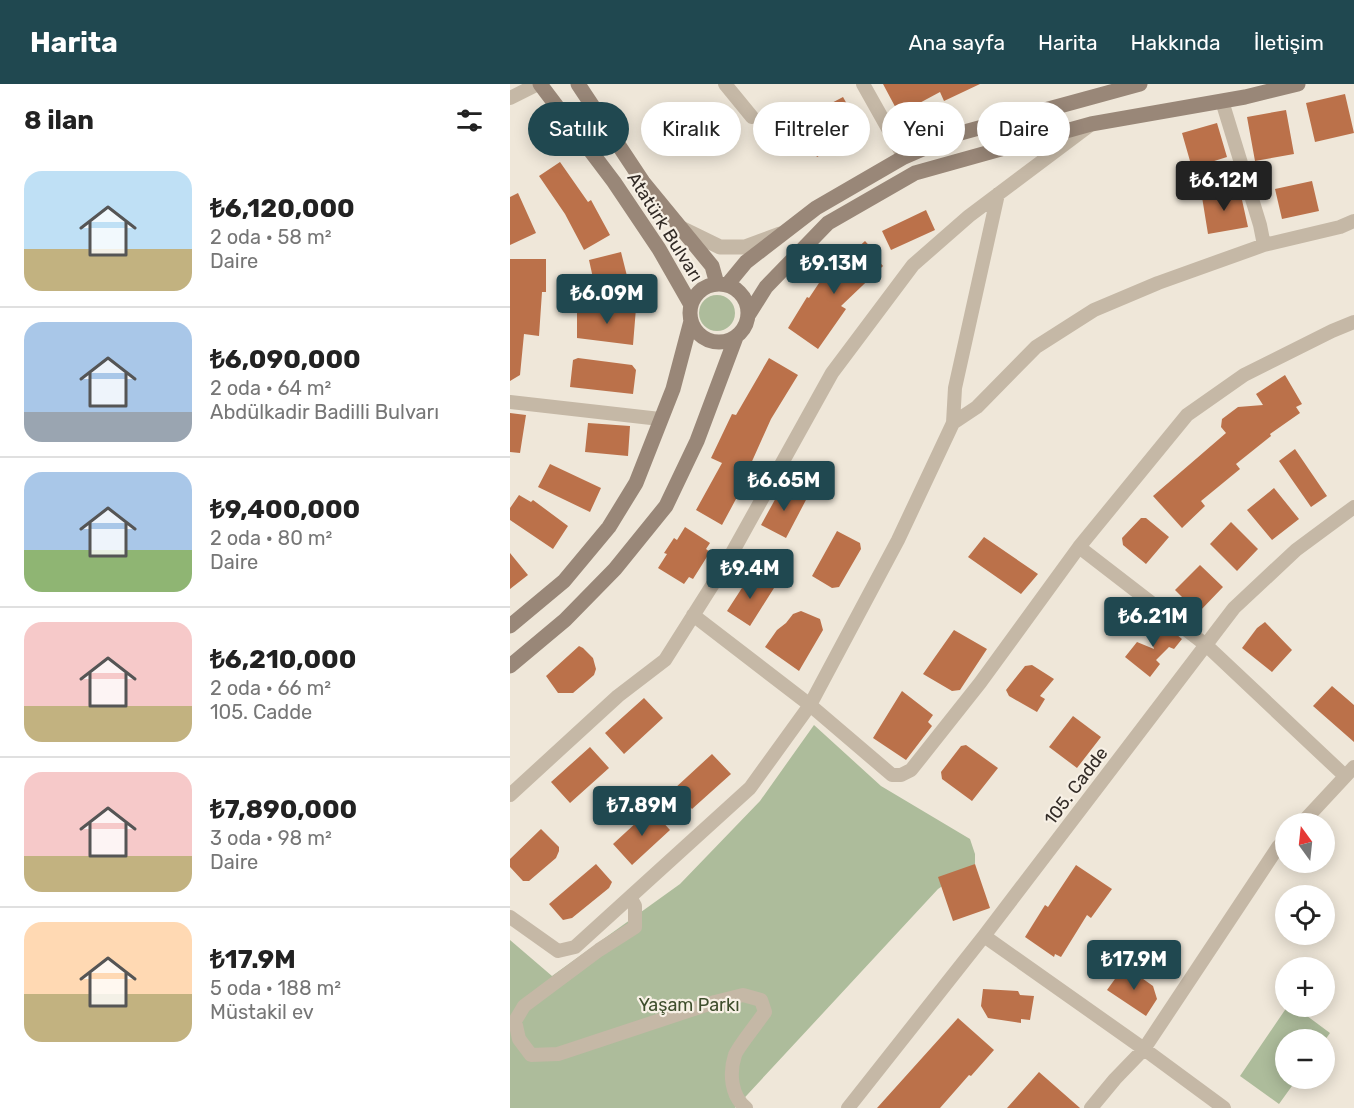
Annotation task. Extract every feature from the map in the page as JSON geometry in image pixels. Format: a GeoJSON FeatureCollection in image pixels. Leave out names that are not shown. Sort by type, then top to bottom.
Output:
{"type":"FeatureCollection","features":[{"type":"Feature","properties":{"kind":"main road","name":"Atatürk Bulvarı"},"geometry":{"type":"LineString","coordinates":[[539,84],[627,201],[659,249],[691,313]]}},
{"type":"Feature","properties":{"kind":"main road","name":"Atatürk Bulvarı"},"geometry":{"type":"LineString","coordinates":[[578,84],[644,182],[712,266],[722,284]]}},
{"type":"Feature","properties":{"kind":"main road"},"geometry":{"type":"LineString","coordinates":[[510,626],[564,581],[609,526],[636,483],[673,388],[693,299],[703,288],[722,284],[746,262],[816,208],[904,157],[957,134],[1139,84]]}},
{"type":"Feature","properties":{"kind":"main road"},"geometry":{"type":"LineString","coordinates":[[510,666],[565,620],[615,568],[666,506],[697,441],[736,337],[747,323],[749,314],[766,287],[828,223],[915,173],[1091,124],[1222,101],[1298,84]]}},
{"type":"Feature","properties":{"kind":"main road"},"geometry":{"type":"LineString","coordinates":[[722,284],[741,293],[749,314]]}},
{"type":"Feature","properties":{"kind":"main road"},"geometry":{"type":"LineString","coordinates":[[691,313],[695,329],[709,340],[727,341],[736,337]]}},
{"type":"Feature","properties":{"kind":"street"},"geometry":{"type":"LineString","coordinates":[[510,98],[539,84]]}},
{"type":"Feature","properties":{"kind":"street"},"geometry":{"type":"LineString","coordinates":[[725,84],[752,117]]}},
{"type":"Feature","properties":{"kind":"street"},"geometry":{"type":"LineString","coordinates":[[863,84],[904,157]]}},
{"type":"Feature","properties":{"kind":"street"},"geometry":{"type":"LineString","coordinates":[[1222,101],[1264,245]]}},
{"type":"Feature","properties":{"kind":"street"},"geometry":{"type":"LineString","coordinates":[[510,795],[618,696],[665,660],[727,562],[832,373],[913,265],[969,216],[1091,124]]}},
{"type":"Feature","properties":{"kind":"street"},"geometry":{"type":"LineString","coordinates":[[510,917],[558,951],[575,947],[750,788],[810,705],[898,540],[953,423],[955,388],[998,194]]}},
{"type":"Feature","properties":{"kind":"street"},"geometry":{"type":"LineString","coordinates":[[953,423],[976,407],[1036,347],[1094,310],[1158,283],[1264,245],[1340,227],[1354,221]]}},
{"type":"Feature","properties":{"kind":"street"},"geometry":{"type":"LineString","coordinates":[[681,228],[720,247],[745,247],[786,232]]}},
{"type":"Feature","properties":{"kind":"street"},"geometry":{"type":"LineString","coordinates":[[693,615],[810,705],[892,775],[900,775],[911,770],[980,683],[1079,547],[1187,415],[1244,375],[1354,322]]}},
{"type":"Feature","properties":{"kind":"street"},"geometry":{"type":"LineString","coordinates":[[510,402],[660,419]]}},
{"type":"Feature","properties":{"kind":"street","name":"105. Cadde"},"geometry":{"type":"LineString","coordinates":[[848,1108],[984,936],[1234,608],[1296,550],[1354,507]]}},
{"type":"Feature","properties":{"kind":"street"},"geometry":{"type":"LineString","coordinates":[[1079,547],[1206,645],[1350,772],[1311,813]]}},
{"type":"Feature","properties":{"kind":"street"},"geometry":{"type":"LineString","coordinates":[[1091,1108],[1144,1049],[1275,852]]}},
{"type":"Feature","properties":{"kind":"street"},"geometry":{"type":"LineString","coordinates":[[630,897],[635,906],[635,927],[524,1006],[515,1021],[519,1039],[531,1055],[558,1054],[715,1002],[743,995],[761,1000],[765,1012],[735,1054],[732,1084],[737,1101],[746,1108]]}},
{"type":"Feature","properties":{"kind":"street"},"geometry":{"type":"LineString","coordinates":[[984,936],[1224,1108]]}},
{"type":"Feature","properties":{"kind":"green space"},"geometry":{"type":"Polygon","coordinates":[[[717,295],[730,300],[735,313],[730,326],[717,331],[704,326],[699,313],[704,300],[717,295]]]}},
{"type":"Feature","properties":{"kind":"green space","name":"Yaşam Parkı"},"geometry":{"type":"Polygon","coordinates":[[[814,725],[881,786],[970,839],[975,854],[975,864],[938,889],[735,1108],[510,1108],[510,940],[552,976],[680,884],[760,801],[814,725]]]}},
{"type":"Feature","properties":{"kind":"green space"},"geometry":{"type":"Polygon","coordinates":[[[1280,1017],[1308,1017],[1325,1029],[1275,1029],[1275,1089],[1290,1089],[1279,1104],[1240,1076],[1280,1017]]]}},
{"type":"Feature","properties":{"kind":"building"},"geometry":{"type":"Polygon","coordinates":[[[883,84],[980,84],[944,101],[940,92],[921,102],[893,102],[883,84]]]}},
{"type":"Feature","properties":{"kind":"building"},"geometry":{"type":"Polygon","coordinates":[[[1345,94],[1354,133],[1315,142],[1306,103],[1345,94]]]}},
{"type":"Feature","properties":{"kind":"building"},"geometry":{"type":"Polygon","coordinates":[[[843,97],[846,102],[834,102],[843,97]]]}},
{"type":"Feature","properties":{"kind":"building"},"geometry":{"type":"Polygon","coordinates":[[[1286,110],[1294,154],[1255,161],[1247,117],[1286,110]]]}},
{"type":"Feature","properties":{"kind":"building"},"geometry":{"type":"Polygon","coordinates":[[[1217,123],[1227,157],[1192,168],[1182,133],[1217,123]]]}},
{"type":"Feature","properties":{"kind":"building"},"geometry":{"type":"Polygon","coordinates":[[[560,162],[588,202],[591,200],[610,235],[584,250],[565,214],[539,176],[560,162]]]}},
{"type":"Feature","properties":{"kind":"building"},"geometry":{"type":"Polygon","coordinates":[[[1312,181],[1319,211],[1282,219],[1275,189],[1312,181]]]}},
{"type":"Feature","properties":{"kind":"building"},"geometry":{"type":"Polygon","coordinates":[[[1240,191],[1248,227],[1208,234],[1202,197],[1240,191]]]}},
{"type":"Feature","properties":{"kind":"building"},"geometry":{"type":"Polygon","coordinates":[[[518,193],[536,233],[510,245],[510,197],[518,193]]]}},
{"type":"Feature","properties":{"kind":"building"},"geometry":{"type":"Polygon","coordinates":[[[926,210],[935,230],[891,250],[882,231],[926,210]]]}},
{"type":"Feature","properties":{"kind":"building"},"geometry":{"type":"Polygon","coordinates":[[[865,241],[879,256],[876,258],[883,266],[841,306],[846,309],[818,349],[788,328],[807,297],[809,298],[819,283],[865,241]]]}},
{"type":"Feature","properties":{"kind":"building"},"geometry":{"type":"Polygon","coordinates":[[[621,252],[630,288],[597,296],[589,260],[621,252]]]}},
{"type":"Feature","properties":{"kind":"building"},"geometry":{"type":"Polygon","coordinates":[[[510,259],[546,259],[546,292],[542,292],[539,336],[524,334],[520,375],[510,381],[510,259]]]}},
{"type":"Feature","properties":{"kind":"building"},"geometry":{"type":"Polygon","coordinates":[[[636,308],[633,345],[577,338],[577,310],[636,308]]]}},
{"type":"Feature","properties":{"kind":"building"},"geometry":{"type":"Polygon","coordinates":[[[578,358],[632,365],[636,370],[633,394],[570,387],[573,360],[578,358]]]}},
{"type":"Feature","properties":{"kind":"building"},"geometry":{"type":"Polygon","coordinates":[[[769,358],[798,375],[771,419],[749,468],[745,466],[737,483],[743,486],[722,525],[696,510],[722,463],[711,458],[732,414],[736,415],[769,358]]]}},
{"type":"Feature","properties":{"kind":"building"},"geometry":{"type":"Polygon","coordinates":[[[1285,375],[1302,404],[1296,407],[1300,413],[1270,434],[1271,436],[1236,464],[1240,469],[1201,501],[1205,506],[1182,528],[1153,496],[1226,433],[1221,427],[1222,419],[1238,407],[1263,405],[1256,394],[1285,375]]]}},
{"type":"Feature","properties":{"kind":"building"},"geometry":{"type":"Polygon","coordinates":[[[510,413],[526,415],[520,453],[510,452],[510,413]]]}},
{"type":"Feature","properties":{"kind":"building"},"geometry":{"type":"Polygon","coordinates":[[[588,423],[630,426],[628,456],[585,452],[588,423]]]}},
{"type":"Feature","properties":{"kind":"building"},"geometry":{"type":"Polygon","coordinates":[[[1295,449],[1327,496],[1311,507],[1279,461],[1295,449]]]}},
{"type":"Feature","properties":{"kind":"building"},"geometry":{"type":"Polygon","coordinates":[[[550,464],[601,488],[590,512],[538,487],[550,464]]]}},
{"type":"Feature","properties":{"kind":"building"},"geometry":{"type":"Polygon","coordinates":[[[783,485],[807,498],[786,538],[761,525],[783,485]]]}},
{"type":"Feature","properties":{"kind":"building"},"geometry":{"type":"Polygon","coordinates":[[[1274,488],[1299,519],[1272,540],[1247,510],[1274,488]]]}},
{"type":"Feature","properties":{"kind":"building"},"geometry":{"type":"Polygon","coordinates":[[[519,495],[531,502],[533,500],[568,526],[553,549],[510,520],[510,508],[519,495]]]}},
{"type":"Feature","properties":{"kind":"building"},"geometry":{"type":"Polygon","coordinates":[[[1141,518],[1146,518],[1169,537],[1146,564],[1123,545],[1122,538],[1141,518]]]}},
{"type":"Feature","properties":{"kind":"building"},"geometry":{"type":"Polygon","coordinates":[[[1231,522],[1258,549],[1237,571],[1210,544],[1231,522]]]}},
{"type":"Feature","properties":{"kind":"building"},"geometry":{"type":"Polygon","coordinates":[[[685,527],[710,543],[706,549],[710,552],[693,579],[689,577],[684,584],[658,568],[667,554],[664,553],[674,538],[677,540],[685,527]]]}},
{"type":"Feature","properties":{"kind":"building"},"geometry":{"type":"Polygon","coordinates":[[[837,531],[860,543],[861,549],[839,587],[832,588],[812,576],[837,531]]]}},
{"type":"Feature","properties":{"kind":"building"},"geometry":{"type":"Polygon","coordinates":[[[984,537],[1038,574],[1021,594],[968,557],[984,537]]]}},
{"type":"Feature","properties":{"kind":"building"},"geometry":{"type":"Polygon","coordinates":[[[510,553],[528,575],[510,589],[510,553]]]}},
{"type":"Feature","properties":{"kind":"building"},"geometry":{"type":"Polygon","coordinates":[[[1200,565],[1223,587],[1198,613],[1175,590],[1200,565]]]}},
{"type":"Feature","properties":{"kind":"building"},"geometry":{"type":"Polygon","coordinates":[[[751,574],[774,588],[750,626],[727,611],[751,574]]]}},
{"type":"Feature","properties":{"kind":"building"},"geometry":{"type":"Polygon","coordinates":[[[801,611],[820,619],[823,630],[799,671],[765,647],[777,630],[793,614],[801,611]]]}},
{"type":"Feature","properties":{"kind":"building"},"geometry":{"type":"Polygon","coordinates":[[[1159,620],[1182,639],[1174,649],[1169,647],[1156,660],[1160,664],[1150,677],[1125,657],[1137,642],[1154,649],[1148,630],[1159,620]]]}},
{"type":"Feature","properties":{"kind":"building"},"geometry":{"type":"Polygon","coordinates":[[[1265,622],[1292,650],[1272,672],[1242,648],[1257,628],[1265,622]]]}},
{"type":"Feature","properties":{"kind":"building"},"geometry":{"type":"Polygon","coordinates":[[[954,630],[987,649],[960,690],[952,691],[923,674],[954,630]]]}},
{"type":"Feature","properties":{"kind":"building"},"geometry":{"type":"Polygon","coordinates":[[[579,646],[593,658],[596,669],[594,675],[573,693],[558,693],[546,676],[579,646]]]}},
{"type":"Feature","properties":{"kind":"building"},"geometry":{"type":"Polygon","coordinates":[[[1032,665],[1054,679],[1040,696],[1045,699],[1037,712],[1009,696],[1006,690],[1025,666],[1032,665]]]}},
{"type":"Feature","properties":{"kind":"building"},"geometry":{"type":"Polygon","coordinates":[[[1332,686],[1354,705],[1354,742],[1313,706],[1332,686]]]}},
{"type":"Feature","properties":{"kind":"building"},"geometry":{"type":"Polygon","coordinates":[[[902,691],[933,715],[928,722],[932,726],[906,760],[873,738],[902,691]]]}},
{"type":"Feature","properties":{"kind":"building"},"geometry":{"type":"Polygon","coordinates":[[[644,698],[663,718],[624,754],[605,733],[644,698]]]}},
{"type":"Feature","properties":{"kind":"building"},"geometry":{"type":"Polygon","coordinates":[[[1073,716],[1101,737],[1077,768],[1049,747],[1073,716]]]}},
{"type":"Feature","properties":{"kind":"building"},"geometry":{"type":"Polygon","coordinates":[[[966,745],[998,768],[972,801],[942,779],[941,772],[961,746],[966,745]]]}},
{"type":"Feature","properties":{"kind":"building"},"geometry":{"type":"Polygon","coordinates":[[[590,747],[609,768],[570,803],[551,782],[590,747]]]}},
{"type":"Feature","properties":{"kind":"building"},"geometry":{"type":"Polygon","coordinates":[[[712,754],[731,774],[692,809],[674,789],[712,754]]]}},
{"type":"Feature","properties":{"kind":"building"},"geometry":{"type":"Polygon","coordinates":[[[651,809],[670,830],[632,865],[613,844],[651,809]]]}},
{"type":"Feature","properties":{"kind":"building"},"geometry":{"type":"Polygon","coordinates":[[[541,829],[559,847],[559,851],[556,858],[529,881],[523,881],[510,867],[510,859],[541,829]]]}},
{"type":"Feature","properties":{"kind":"building"},"geometry":{"type":"Polygon","coordinates":[[[596,864],[612,882],[609,888],[572,918],[563,920],[549,904],[596,864]]]}},
{"type":"Feature","properties":{"kind":"building"},"geometry":{"type":"Polygon","coordinates":[[[975,864],[990,908],[953,921],[938,877],[975,864]]]}},
{"type":"Feature","properties":{"kind":"building"},"geometry":{"type":"Polygon","coordinates":[[[1076,865],[1112,889],[1091,918],[1087,915],[1061,957],[1055,954],[1054,957],[1025,937],[1045,905],[1048,907],[1076,865]]]}},
{"type":"Feature","properties":{"kind":"building"},"geometry":{"type":"Polygon","coordinates":[[[1129,969],[1153,986],[1157,999],[1146,1016],[1107,990],[1120,972],[1129,969]]]}},
{"type":"Feature","properties":{"kind":"building"},"geometry":{"type":"Polygon","coordinates":[[[983,989],[1018,991],[1020,995],[1034,996],[1030,1020],[1021,1019],[1021,1023],[988,1018],[981,1006],[983,989]]]}},
{"type":"Feature","properties":{"kind":"building"},"geometry":{"type":"Polygon","coordinates":[[[958,1018],[994,1050],[971,1076],[969,1075],[940,1108],[877,1108],[958,1018]]]}},
{"type":"Feature","properties":{"kind":"building"},"geometry":{"type":"Polygon","coordinates":[[[1039,1072],[1080,1108],[1007,1108],[1039,1072]]]}}]}
